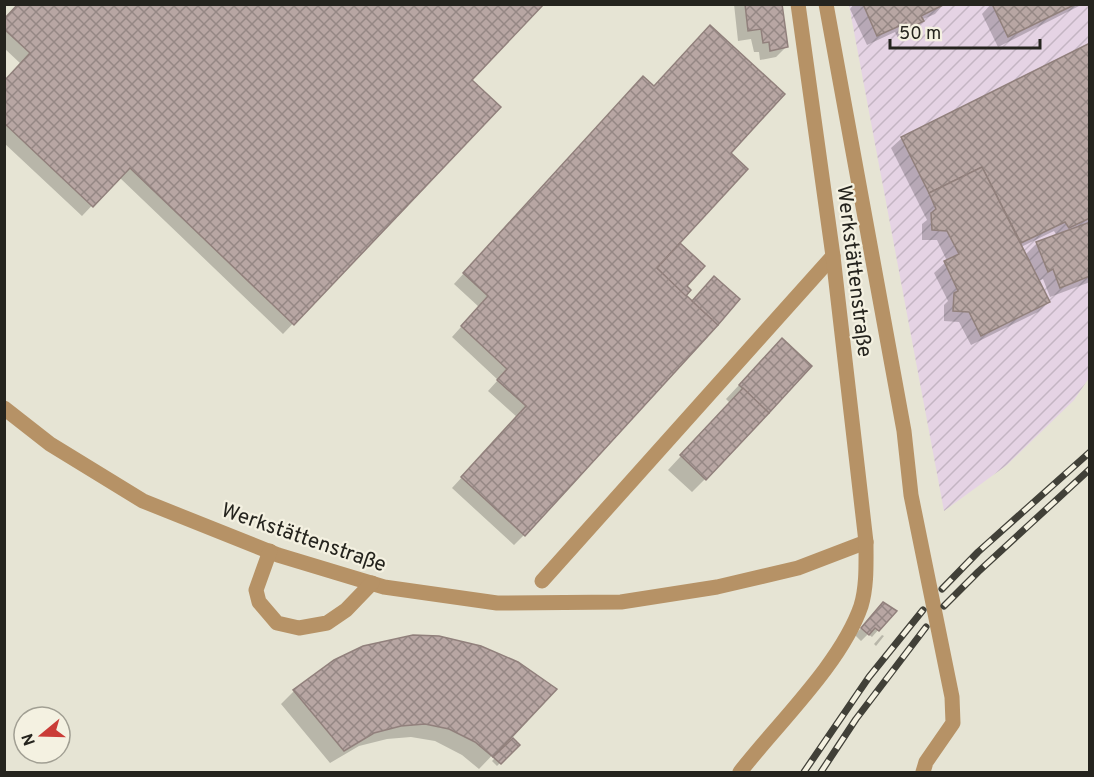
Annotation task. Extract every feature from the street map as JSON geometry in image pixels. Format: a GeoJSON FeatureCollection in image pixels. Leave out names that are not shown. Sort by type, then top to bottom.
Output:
{"type":"FeatureCollection","features":[{"type":"Feature","properties":{"kind":"street","name":"Werkstättenstraße"},"geometry":{"type":"LineString","coordinates":[[740,772],[838,650],[860,607],[866,579],[866,542],[832,256],[798,4]]}},
{"type":"Feature","properties":{"kind":"street"},"geometry":{"type":"LineString","coordinates":[[827,9],[904,431],[911,495],[951,698],[953,723],[926,762],[923,772]]}},
{"type":"Feature","properties":{"kind":"street"},"geometry":{"type":"LineString","coordinates":[[542,581],[832,256]]}},
{"type":"Feature","properties":{"kind":"street","name":"Werkstättenstraße"},"geometry":{"type":"LineString","coordinates":[[4,408],[50,444],[143,501],[270,551],[372,583],[497,603],[621,602],[717,587],[798,568],[866,542]]}},
{"type":"Feature","properties":{"kind":"street"},"geometry":{"type":"LineString","coordinates":[[270,551],[256,590],[259,602],[276,623],[299,628],[327,622],[346,610],[372,583]]}},
{"type":"Feature","properties":{"kind":"shaded area"},"geometry":{"type":"Polygon","coordinates":[[[849,5],[1089,5],[1089,378],[1074,400],[1007,465],[944,511],[849,5]]]}},
{"type":"Feature","properties":{"kind":"building"},"geometry":{"type":"Polygon","coordinates":[[[18,4],[544,4],[472,80],[501,107],[294,325],[130,168],[93,207],[4,123],[4,81],[30,53],[4,29],[4,19],[18,4]]]}},
{"type":"Feature","properties":{"kind":"building"},"geometry":{"type":"Polygon","coordinates":[[[745,4],[782,4],[788,47],[770,51],[769,42],[763,43],[761,29],[748,31],[745,4]]]}},
{"type":"Feature","properties":{"kind":"building"},"geometry":{"type":"Polygon","coordinates":[[[863,4],[945,4],[921,16],[924,21],[909,29],[906,23],[877,36],[863,4]]]}},
{"type":"Feature","properties":{"kind":"building"},"geometry":{"type":"Polygon","coordinates":[[[992,4],[1076,4],[1008,37],[992,4]]]}},
{"type":"Feature","properties":{"kind":"building"},"geometry":{"type":"Polygon","coordinates":[[[710,25],[785,94],[731,153],[748,169],[657,268],[718,325],[525,536],[461,477],[526,406],[497,380],[507,369],[461,326],[488,296],[463,273],[643,76],[654,86],[710,25]]]}},
{"type":"Feature","properties":{"kind":"building"},"geometry":{"type":"Polygon","coordinates":[[[1090,43],[1090,218],[1069,228],[1065,222],[1021,243],[982,167],[929,193],[901,137],[1090,43]]]}},
{"type":"Feature","properties":{"kind":"building"},"geometry":{"type":"Polygon","coordinates":[[[982,167],[1050,302],[981,336],[969,312],[953,311],[954,293],[958,291],[944,261],[959,254],[947,231],[932,230],[931,213],[936,209],[929,193],[982,167]]]}},
{"type":"Feature","properties":{"kind":"building"},"geometry":{"type":"Polygon","coordinates":[[[1090,222],[1090,276],[1060,288],[1053,269],[1048,272],[1036,242],[1090,222]]]}},
{"type":"Feature","properties":{"kind":"building"},"geometry":{"type":"Polygon","coordinates":[[[680,243],[705,266],[687,286],[691,290],[686,296],[657,268],[680,243]]]}},
{"type":"Feature","properties":{"kind":"building"},"geometry":{"type":"Polygon","coordinates":[[[714,276],[740,299],[718,325],[692,301],[714,276]]]}},
{"type":"Feature","properties":{"kind":"building"},"geometry":{"type":"Polygon","coordinates":[[[782,338],[812,366],[769,413],[739,385],[782,338]]]}},
{"type":"Feature","properties":{"kind":"building"},"geometry":{"type":"Polygon","coordinates":[[[743,388],[769,413],[706,480],[680,455],[743,388]]]}},
{"type":"Feature","properties":{"kind":"building"},"geometry":{"type":"Polygon","coordinates":[[[883,602],[897,611],[879,631],[875,628],[869,635],[861,628],[883,602]]]}},
{"type":"Feature","properties":{"kind":"building"},"geometry":{"type":"Polygon","coordinates":[[[413,635],[439,636],[481,646],[518,662],[557,689],[493,757],[475,742],[449,729],[425,724],[401,726],[374,733],[344,751],[293,690],[334,660],[363,646],[413,635]]]}},
{"type":"Feature","properties":{"kind":"building"},"geometry":{"type":"Polygon","coordinates":[[[513,738],[520,745],[501,764],[493,757],[513,738]]]}},
{"type":"Feature","properties":{"kind":"railway"},"geometry":{"type":"LineString","coordinates":[[942,589],[978,552],[1090,452]]}},
{"type":"Feature","properties":{"kind":"railway"},"geometry":{"type":"LineString","coordinates":[[944,606],[1090,469]]}},
{"type":"Feature","properties":{"kind":"railway"},"geometry":{"type":"LineString","coordinates":[[804,772],[869,677],[923,610]]}},
{"type":"Feature","properties":{"kind":"railway"},"geometry":{"type":"LineString","coordinates":[[821,772],[856,719],[926,627]]}}]}
